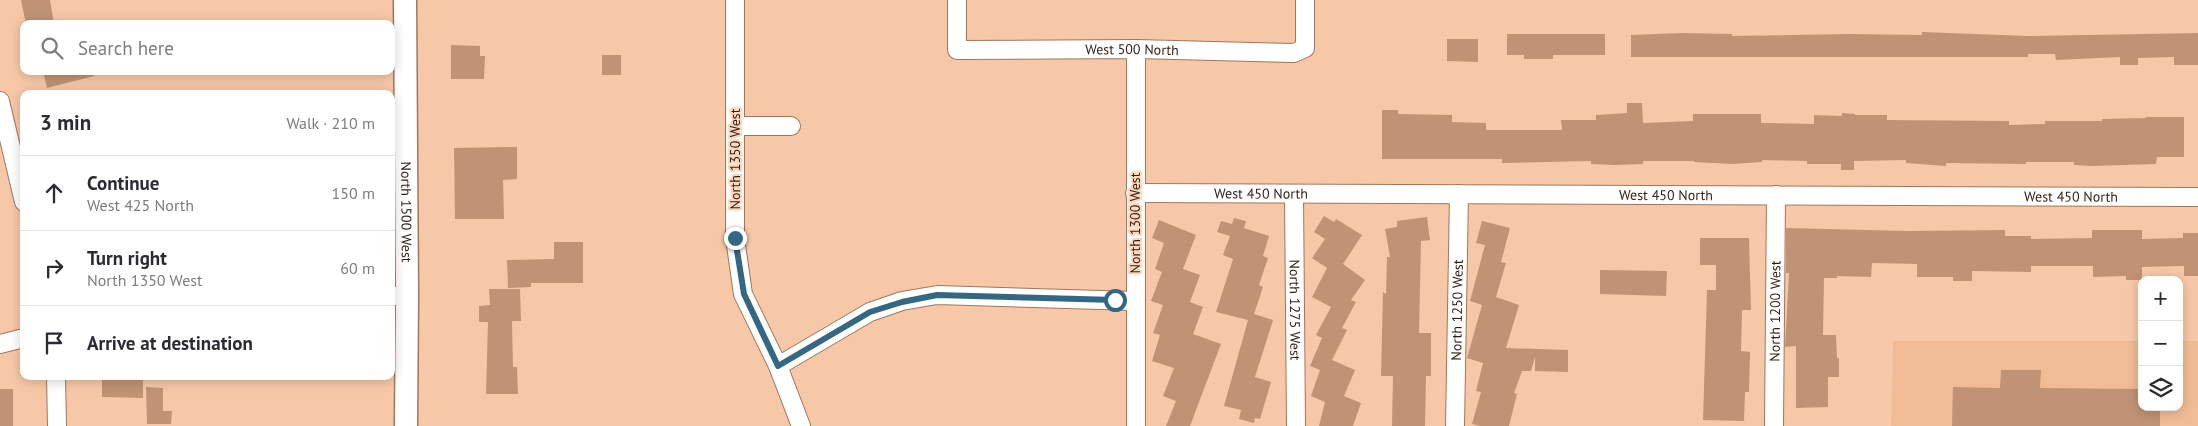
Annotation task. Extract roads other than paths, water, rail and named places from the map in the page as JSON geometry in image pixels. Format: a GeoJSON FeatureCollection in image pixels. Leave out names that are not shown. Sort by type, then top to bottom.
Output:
{"type":"FeatureCollection","features":[{"type":"Feature","properties":{"kind":"street","name":"North 1500 West"},"geometry":{"type":"LineString","coordinates":[[405,0],[399,296],[406,426]]}},
{"type":"Feature","properties":{"kind":"street","name":"North 1350 West"},"geometry":{"type":"LineString","coordinates":[[735,0],[735,238],[744,294],[778,366],[801,426]]}},
{"type":"Feature","properties":{"kind":"street","name":"West 500 North"},"geometry":{"type":"LineString","coordinates":[[957,0],[957,50],[1136,49],[1294,53],[1305,48],[1305,0]]}},
{"type":"Feature","properties":{"kind":"street","name":"North 1300 West"},"geometry":{"type":"LineString","coordinates":[[1136,49],[1136,426]]}},
{"type":"Feature","properties":{"kind":"street"},"geometry":{"type":"LineString","coordinates":[[0,101],[4,136],[20,189]]}},
{"type":"Feature","properties":{"kind":"street"},"geometry":{"type":"LineString","coordinates":[[735,126],[791,126]]}},
{"type":"Feature","properties":{"kind":"street","name":"West 450 North"},"geometry":{"type":"LineString","coordinates":[[1135,193],[2198,197]]}},
{"type":"Feature","properties":{"kind":"street","name":"North 1275 West"},"geometry":{"type":"LineString","coordinates":[[1294,194],[1296,426]]}},
{"type":"Feature","properties":{"kind":"street","name":"North 1250 West"},"geometry":{"type":"LineString","coordinates":[[1455,426],[1459,194]]}},
{"type":"Feature","properties":{"kind":"street","name":"North 1200 West"},"geometry":{"type":"LineString","coordinates":[[1774,426],[1776,195]]}},
{"type":"Feature","properties":{"kind":"street"},"geometry":{"type":"LineString","coordinates":[[778,366],[870,312],[911,300],[937,295],[1135,301]]}},
{"type":"Feature","properties":{"kind":"street"},"geometry":{"type":"LineString","coordinates":[[0,344],[20,339]]}},
{"type":"Feature","properties":{"kind":"street"},"geometry":{"type":"LineString","coordinates":[[56,380],[57,426]]}}]}
